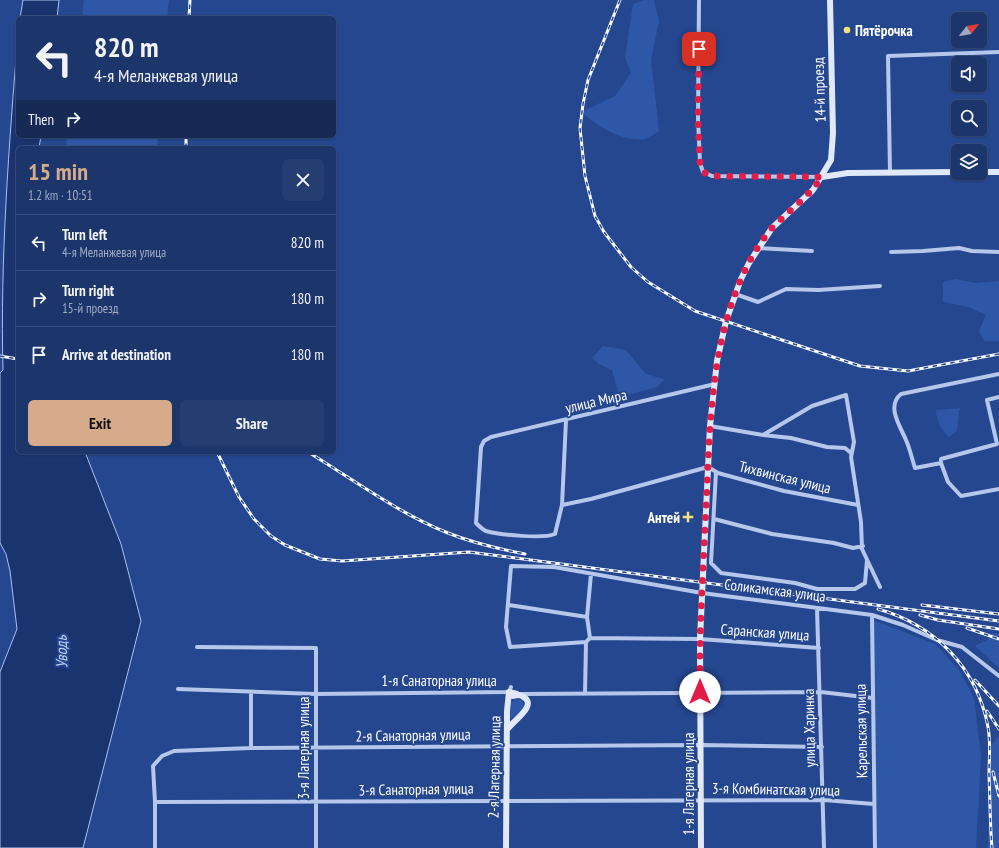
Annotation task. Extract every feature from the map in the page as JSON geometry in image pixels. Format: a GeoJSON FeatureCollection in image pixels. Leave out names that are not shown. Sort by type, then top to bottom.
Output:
{"type":"FeatureCollection","features":[{"type":"Feature","properties":{"kind":"main road","name":"14-й проезд"},"geometry":{"type":"LineString","coordinates":[[822,177],[831,160],[833,150],[830,0]]}},
{"type":"Feature","properties":{"kind":"main road"},"geometry":{"type":"LineString","coordinates":[[822,177],[839,174],[951,172]]}},
{"type":"Feature","properties":{"kind":"main road"},"geometry":{"type":"LineString","coordinates":[[987,172],[999,172]]}},
{"type":"Feature","properties":{"kind":"main road","name":"1-я Лагерная улица"},"geometry":{"type":"LineString","coordinates":[[701,848],[702,744],[700,639],[710,426],[714,384],[721,341],[735,294],[757,248],[772,228],[813,190],[822,177]]}},
{"type":"Feature","properties":{"kind":"main road","name":"1-я Санаторная улица"},"geometry":{"type":"LineString","coordinates":[[510,690],[517,694]]}},
{"type":"Feature","properties":{"kind":"main road","name":"2-я Лагерная улица"},"geometry":{"type":"LineString","coordinates":[[506,848],[506,745],[510,690]]}},
{"type":"Feature","properties":{"kind":"main road"},"geometry":{"type":"LineString","coordinates":[[507,730],[527,707],[526,699],[517,694],[511,697],[508,703]]}},
{"type":"Feature","properties":{"kind":"street"},"geometry":{"type":"LineString","coordinates":[[699,0],[698,119],[700,163],[703,172],[707,175],[822,177]]}},
{"type":"Feature","properties":{"kind":"street"},"geometry":{"type":"LineString","coordinates":[[890,173],[888,56],[999,52]]}},
{"type":"Feature","properties":{"kind":"street"},"geometry":{"type":"LineString","coordinates":[[757,248],[812,251]]}},
{"type":"Feature","properties":{"kind":"street"},"geometry":{"type":"LineString","coordinates":[[892,252],[923,252],[959,248],[972,251],[999,252]]}},
{"type":"Feature","properties":{"kind":"street"},"geometry":{"type":"LineString","coordinates":[[735,294],[758,302],[786,289],[818,290],[880,286]]}},
{"type":"Feature","properties":{"kind":"street"},"geometry":{"type":"LineString","coordinates":[[941,463],[915,468],[906,440],[896,422],[894,405],[896,398],[901,394],[999,374]]}},
{"type":"Feature","properties":{"kind":"street","name":"улица Мира"},"geometry":{"type":"LineString","coordinates":[[562,505],[555,534],[548,537],[485,531],[476,523],[481,447],[484,441],[491,437],[714,384]]}},
{"type":"Feature","properties":{"kind":"street"},"geometry":{"type":"LineString","coordinates":[[763,436],[812,406],[846,395],[854,442],[851,453],[863,546],[862,549],[880,587]]}},
{"type":"Feature","properties":{"kind":"street"},"geometry":{"type":"LineString","coordinates":[[999,397],[987,400],[997,444],[941,459],[948,482],[961,496],[999,489]]}},
{"type":"Feature","properties":{"kind":"street"},"geometry":{"type":"LineString","coordinates":[[566,420],[562,505],[596,498],[708,468]]}},
{"type":"Feature","properties":{"kind":"street"},"geometry":{"type":"LineString","coordinates":[[710,426],[763,436],[791,438],[827,447],[845,448],[851,453]]}},
{"type":"Feature","properties":{"kind":"street","name":"Тихвинская улица"},"geometry":{"type":"LineString","coordinates":[[708,468],[716,472],[784,491],[858,505]]}},
{"type":"Feature","properties":{"kind":"street"},"geometry":{"type":"LineString","coordinates":[[716,472],[711,563],[721,573],[795,583],[817,589],[855,589],[866,583],[867,558]]}},
{"type":"Feature","properties":{"kind":"street"},"geometry":{"type":"LineString","coordinates":[[714,519],[772,534],[834,543],[853,548],[863,546]]}},
{"type":"Feature","properties":{"kind":"street","name":"Соликамская улица"},"geometry":{"type":"LineString","coordinates":[[509,605],[511,566],[554,567],[702,594],[872,615],[903,625],[937,640],[962,647],[999,676]]}},
{"type":"Feature","properties":{"kind":"street"},"geometry":{"type":"LineString","coordinates":[[587,617],[509,605],[506,626],[510,647],[586,642],[590,638],[587,617],[591,574]]}},
{"type":"Feature","properties":{"kind":"street","name":"улица Харинка"},"geometry":{"type":"LineString","coordinates":[[817,608],[821,692],[824,848]]}},
{"type":"Feature","properties":{"kind":"street","name":"Карельская улица"},"geometry":{"type":"LineString","coordinates":[[872,615],[875,848]]}},
{"type":"Feature","properties":{"kind":"street","name":"Саранская улица"},"geometry":{"type":"LineString","coordinates":[[590,638],[700,639],[819,648]]}},
{"type":"Feature","properties":{"kind":"street"},"geometry":{"type":"LineString","coordinates":[[585,694],[586,642]]}},
{"type":"Feature","properties":{"kind":"street","name":"3-я Лагерная улица"},"geometry":{"type":"LineString","coordinates":[[198,647],[316,648],[316,848]]}},
{"type":"Feature","properties":{"kind":"street","name":"1-я Санаторная улица"},"geometry":{"type":"LineString","coordinates":[[178,689],[315,694],[510,690]]}},
{"type":"Feature","properties":{"kind":"street"},"geometry":{"type":"LineString","coordinates":[[251,692],[251,748]]}},
{"type":"Feature","properties":{"kind":"street","name":"1-я Санаторная улица"},"geometry":{"type":"LineString","coordinates":[[517,694],[821,692],[873,698]]}},
{"type":"Feature","properties":{"kind":"street","name":"2-я Санаторная улица"},"geometry":{"type":"LineString","coordinates":[[155,802],[153,766],[162,756],[174,751],[251,748],[506,745],[702,744],[822,747]]}},
{"type":"Feature","properties":{"kind":"street","name":"3-я Комбинатская улица"},"geometry":{"type":"LineString","coordinates":[[701,800],[824,800],[874,804]]}},
{"type":"Feature","properties":{"kind":"street","name":"3-я Санаторная улица"},"geometry":{"type":"LineString","coordinates":[[155,802],[701,800]]}},
{"type":"Feature","properties":{"kind":"street"},"geometry":{"type":"LineString","coordinates":[[155,802],[155,848]]}},
{"type":"Feature","properties":{"kind":"shaded area"},"geometry":{"type":"Polygon","coordinates":[[[84,0],[169,0],[167,16],[82,16],[84,0]]]}},
{"type":"Feature","properties":{"kind":"shaded area"},"geometry":{"type":"Polygon","coordinates":[[[644,0],[654,0],[659,21],[651,60],[659,131],[645,139],[636,139],[627,138],[610,132],[581,112],[615,96],[631,73],[625,57],[633,4],[644,0]]]}},
{"type":"Feature","properties":{"kind":"shaded area"},"geometry":{"type":"Polygon","coordinates":[[[67,138],[158,138],[157,146],[66,146],[67,138]]]}},
{"type":"Feature","properties":{"kind":"shaded area"},"geometry":{"type":"Polygon","coordinates":[[[955,279],[976,283],[999,281],[999,341],[984,341],[979,331],[986,315],[969,307],[943,302],[943,282],[955,279]]]}},
{"type":"Feature","properties":{"kind":"shaded area"},"geometry":{"type":"Polygon","coordinates":[[[603,346],[626,350],[646,374],[664,379],[657,387],[624,396],[618,391],[612,370],[599,364],[592,358],[603,346]]]}},
{"type":"Feature","properties":{"kind":"shaded area"},"geometry":{"type":"Polygon","coordinates":[[[961,408],[959,411],[957,431],[949,437],[940,425],[936,410],[961,408]]]}},
{"type":"Feature","properties":{"kind":"shaded area"},"geometry":{"type":"Polygon","coordinates":[[[873,620],[935,644],[959,670],[974,698],[981,757],[976,848],[877,848],[873,620]]]}},
{"type":"Feature","properties":{"kind":"shaded area"},"geometry":{"type":"Polygon","coordinates":[[[992,633],[999,634],[999,668],[975,646],[992,637],[992,633]]]}},
{"type":"Feature","properties":{"kind":"shaded area"},"geometry":{"type":"Polygon","coordinates":[[[516,698],[522,700],[524,706],[517,716],[512,718],[510,717],[511,703],[516,698]]]}},
{"type":"Feature","properties":{"kind":"shaded area"},"geometry":{"type":"Polygon","coordinates":[[[999,736],[999,848],[988,848],[991,745],[999,736]]]}},
{"type":"Feature","properties":{"kind":"water"},"geometry":{"type":"Polygon","coordinates":[[[23,0],[59,0],[57,16],[20,16],[23,0]]]}},
{"type":"Feature","properties":{"kind":"water","name":"Уводь"},"geometry":{"type":"Polygon","coordinates":[[[16,58],[16,138],[41,138],[39,146],[16,146],[16,454],[86,454],[121,544],[141,621],[83,848],[0,848],[0,672],[17,629],[10,571],[6,554],[0,543],[0,373],[3,370],[2,328],[4,244],[16,58]]]}},
{"type":"Feature","properties":{"kind":"railway"},"geometry":{"type":"LineString","coordinates":[[189,16],[190,0]]}},
{"type":"Feature","properties":{"kind":"railway"},"geometry":{"type":"LineString","coordinates":[[620,0],[588,80],[580,128],[585,176],[595,216],[604,232],[631,267],[648,282],[695,311],[860,366],[908,371],[999,354]]}},
{"type":"Feature","properties":{"kind":"railway"},"geometry":{"type":"LineString","coordinates":[[186,138],[186,146]]}},
{"type":"Feature","properties":{"kind":"railway"},"geometry":{"type":"LineString","coordinates":[[0,356],[16,359]]}},
{"type":"Feature","properties":{"kind":"railway"},"geometry":{"type":"LineString","coordinates":[[218,454],[239,497],[254,519],[271,536],[285,545],[320,559],[342,561],[469,552],[999,621]]}},
{"type":"Feature","properties":{"kind":"railway"},"geometry":{"type":"LineString","coordinates":[[311,454],[376,496],[430,525],[457,537],[476,543],[525,554]]}},
{"type":"Feature","properties":{"kind":"railway"},"geometry":{"type":"LineString","coordinates":[[922,605],[999,614]]}},
{"type":"Feature","properties":{"kind":"railway"},"geometry":{"type":"LineString","coordinates":[[878,609],[899,616],[918,626],[935,638],[950,652],[963,668],[974,686],[982,706],[989,733],[990,821],[992,848]]}},
{"type":"Feature","properties":{"kind":"railway"},"geometry":{"type":"LineString","coordinates":[[920,615],[938,620],[999,629]]}},
{"type":"Feature","properties":{"kind":"railway"},"geometry":{"type":"LineString","coordinates":[[967,628],[999,639]]}},
{"type":"Feature","properties":{"kind":"railway"},"geometry":{"type":"LineString","coordinates":[[975,680],[999,706]]}},
{"type":"Feature","properties":{"kind":"railway"},"geometry":{"type":"LineString","coordinates":[[987,711],[999,729]]}},
{"type":"Feature","properties":{"kind":"railway"},"geometry":{"type":"LineString","coordinates":[[993,772],[999,796]]}},
{"type":"Feature","properties":{"kind":"place","name":"Пятёрочка"},"geometry":{"type":"Point","coordinates":[847,30]}},
{"type":"Feature","properties":{"kind":"place","name":"Антей"},"geometry":{"type":"Point","coordinates":[688,517]}},
{"type":"Feature","properties":{"kind":"route"},"geometry":{"type":"LineString","coordinates":[[699,49],[698,119],[700,163],[703,172],[712,176],[822,177],[813,190],[772,228],[757,248],[735,294],[721,341],[717,361],[710,426],[700,639],[700,692]]}}]}
